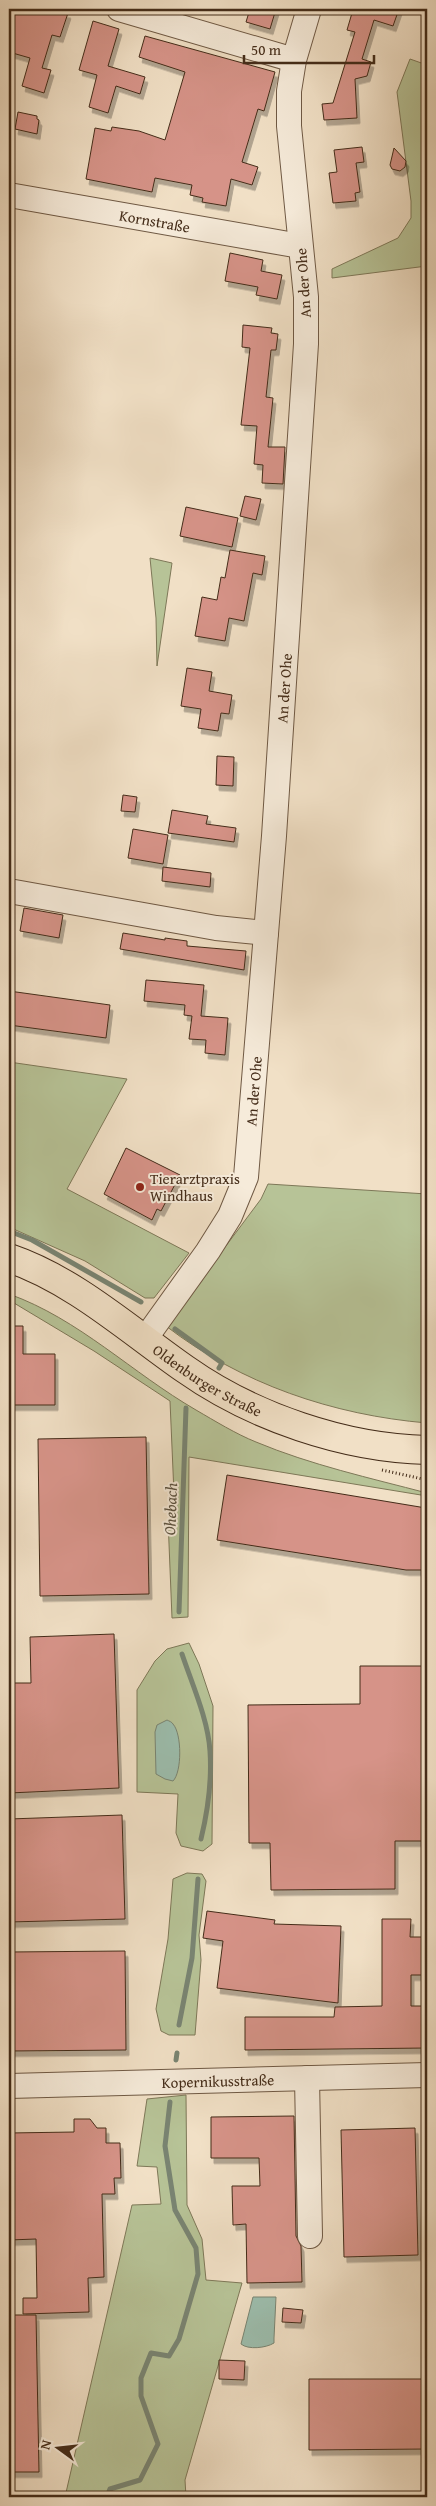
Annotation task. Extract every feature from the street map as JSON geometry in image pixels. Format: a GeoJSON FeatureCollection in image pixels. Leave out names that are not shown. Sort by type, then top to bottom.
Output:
{"type":"FeatureCollection","features":[{"type":"Feature","properties":{"kind":"main road","name":"Oldenburger Straße"},"geometry":{"type":"LineString","coordinates":[[9,1258],[68,1287],[145,1339],[186,1370],[257,1410],[311,1430],[366,1443],[427,1450]]}},
{"type":"Feature","properties":{"kind":"street"},"geometry":{"type":"LineString","coordinates":[[119,9],[294,60]]}},
{"type":"Feature","properties":{"kind":"street","name":"An der Ohe"},"geometry":{"type":"LineString","coordinates":[[145,1339],[208,1251],[230,1216],[246,1177],[266,932],[306,344],[306,297],[289,126],[289,91],[294,60],[309,9]]}},
{"type":"Feature","properties":{"kind":"street","name":"Kornstraße"},"geometry":{"type":"LineString","coordinates":[[9,195],[300,246]]}},
{"type":"Feature","properties":{"kind":"street"},"geometry":{"type":"LineString","coordinates":[[9,891],[216,928],[266,932]]}},
{"type":"Feature","properties":{"kind":"street","name":"Kopernikusstraße"},"geometry":{"type":"LineString","coordinates":[[9,2086],[427,2075]]}},
{"type":"Feature","properties":{"kind":"street"},"geometry":{"type":"LineString","coordinates":[[308,2078],[310,2236]]}},
{"type":"Feature","properties":{"kind":"shaded area"},"geometry":{"type":"Polygon","coordinates":[[[410,59],[427,65],[427,266],[332,278],[332,269],[398,238],[411,218],[411,201],[397,92],[410,59]]]}},
{"type":"Feature","properties":{"kind":"shaded area"},"geometry":{"type":"Polygon","coordinates":[[[150,558],[172,563],[157,666],[156,618],[150,558]]]}},
{"type":"Feature","properties":{"kind":"shaded area"},"geometry":{"type":"Polygon","coordinates":[[[9,1062],[127,1079],[67,1189],[189,1253],[154,1298],[145,1298],[85,1261],[9,1227],[9,1062]]]}},
{"type":"Feature","properties":{"kind":"shaded area"},"geometry":{"type":"Polygon","coordinates":[[[268,1184],[427,1194],[427,1423],[357,1413],[289,1393],[225,1364],[166,1326],[261,1199],[268,1184]]]}},
{"type":"Feature","properties":{"kind":"shaded area"},"geometry":{"type":"Polygon","coordinates":[[[9,1294],[59,1317],[172,1395],[241,1435],[298,1458],[427,1493],[427,1496],[189,1457],[188,1617],[172,1618],[168,1519],[175,1517],[170,1401],[94,1351],[14,1303],[9,1303],[9,1294]]]}},
{"type":"Feature","properties":{"kind":"shaded area"},"geometry":{"type":"Polygon","coordinates":[[[189,1643],[199,1664],[213,1706],[212,1844],[203,1851],[181,1846],[176,1833],[178,1794],[137,1792],[137,1690],[155,1661],[167,1649],[189,1643]]]}},
{"type":"Feature","properties":{"kind":"shaded area"},"geometry":{"type":"Polygon","coordinates":[[[167,1720],[176,1729],[180,1753],[178,1770],[173,1781],[156,1774],[155,1732],[157,1725],[167,1720]]]}},
{"type":"Feature","properties":{"kind":"shaded area"},"geometry":{"type":"Polygon","coordinates":[[[187,1873],[202,1874],[206,1881],[199,1935],[201,1960],[195,2035],[169,2035],[161,2031],[156,2009],[168,1939],[173,1879],[187,1873]]]}},
{"type":"Feature","properties":{"kind":"shaded area"},"geometry":{"type":"Polygon","coordinates":[[[186,2095],[187,2205],[202,2239],[206,2280],[242,2283],[185,2480],[186,2497],[65,2497],[132,2205],[161,2204],[157,2167],[137,2166],[147,2099],[186,2095]]]}},
{"type":"Feature","properties":{"kind":"shaded area"},"geometry":{"type":"Polygon","coordinates":[[[253,2297],[276,2297],[274,2343],[257,2348],[241,2344],[253,2297]]]}},
{"type":"Feature","properties":{"kind":"building"},"geometry":{"type":"Polygon","coordinates":[[[9,9],[54,9],[68,13],[60,37],[52,35],[42,68],[51,70],[44,93],[22,86],[30,58],[9,52],[9,9]]]}},
{"type":"Feature","properties":{"kind":"building"},"geometry":{"type":"Polygon","coordinates":[[[250,9],[276,9],[270,29],[246,22],[250,9]]]}},
{"type":"Feature","properties":{"kind":"building"},"geometry":{"type":"Polygon","coordinates":[[[349,9],[399,9],[393,26],[374,20],[362,59],[371,62],[367,76],[355,79],[357,118],[324,120],[322,104],[333,103],[355,32],[347,30],[352,13],[348,12],[349,9]]]}},
{"type":"Feature","properties":{"kind":"building"},"geometry":{"type":"Polygon","coordinates":[[[93,21],[119,29],[108,66],[145,77],[140,94],[116,86],[108,113],[89,107],[97,75],[79,70],[93,21]]]}},
{"type":"Feature","properties":{"kind":"building"},"geometry":{"type":"Polygon","coordinates":[[[145,36],[275,72],[264,111],[258,109],[242,162],[258,167],[252,185],[231,179],[226,206],[202,202],[203,198],[190,195],[192,185],[155,178],[152,192],[86,179],[95,128],[111,131],[112,127],[139,131],[165,140],[185,72],[139,57],[145,36]]]}},
{"type":"Feature","properties":{"kind":"building"},"geometry":{"type":"Polygon","coordinates":[[[18,112],[37,116],[39,120],[37,134],[15,129],[18,112]]]}},
{"type":"Feature","properties":{"kind":"building"},"geometry":{"type":"Polygon","coordinates":[[[362,147],[364,162],[356,163],[360,192],[355,193],[356,201],[333,203],[329,173],[337,172],[334,150],[362,147]]]}},
{"type":"Feature","properties":{"kind":"building"},"geometry":{"type":"Polygon","coordinates":[[[394,148],[406,161],[405,167],[400,171],[392,169],[390,165],[394,148]]]}},
{"type":"Feature","properties":{"kind":"building"},"geometry":{"type":"Polygon","coordinates":[[[230,253],[263,260],[261,271],[282,275],[277,299],[256,295],[258,287],[225,281],[230,253]]]}},
{"type":"Feature","properties":{"kind":"building"},"geometry":{"type":"Polygon","coordinates":[[[243,325],[272,328],[271,333],[278,334],[276,350],[271,350],[266,397],[273,398],[268,447],[285,447],[283,484],[262,483],[263,465],[254,464],[257,426],[241,425],[250,348],[242,347],[243,325]]]}},
{"type":"Feature","properties":{"kind":"building"},"geometry":{"type":"Polygon","coordinates":[[[245,496],[261,499],[256,520],[240,516],[245,496]]]}},
{"type":"Feature","properties":{"kind":"building"},"geometry":{"type":"Polygon","coordinates":[[[186,507],[238,518],[232,547],[180,536],[186,507]]]}},
{"type":"Feature","properties":{"kind":"building"},"geometry":{"type":"Polygon","coordinates":[[[230,550],[265,556],[262,575],[253,573],[244,621],[229,618],[225,641],[195,636],[202,597],[217,600],[221,577],[225,578],[230,550]]]}},
{"type":"Feature","properties":{"kind":"building"},"geometry":{"type":"Polygon","coordinates":[[[187,668],[212,672],[209,691],[232,695],[229,714],[221,713],[218,731],[198,728],[201,709],[181,706],[187,668]]]}},
{"type":"Feature","properties":{"kind":"building"},"geometry":{"type":"Polygon","coordinates":[[[217,756],[234,757],[233,786],[216,785],[217,756]]]}},
{"type":"Feature","properties":{"kind":"building"},"geometry":{"type":"Polygon","coordinates":[[[123,795],[137,797],[135,812],[121,811],[123,795]]]}},
{"type":"Feature","properties":{"kind":"building"},"geometry":{"type":"Polygon","coordinates":[[[172,810],[208,816],[206,824],[236,828],[234,842],[168,833],[172,810]]]}},
{"type":"Feature","properties":{"kind":"building"},"geometry":{"type":"Polygon","coordinates":[[[133,829],[168,835],[163,864],[128,858],[133,829]]]}},
{"type":"Feature","properties":{"kind":"building"},"geometry":{"type":"Polygon","coordinates":[[[163,867],[211,873],[210,887],[162,881],[163,867]]]}},
{"type":"Feature","properties":{"kind":"building"},"geometry":{"type":"Polygon","coordinates":[[[24,908],[63,915],[59,938],[20,931],[24,908]]]}},
{"type":"Feature","properties":{"kind":"building"},"geometry":{"type":"Polygon","coordinates":[[[123,933],[165,940],[165,938],[187,941],[187,946],[246,951],[244,970],[120,949],[123,933]]]}},
{"type":"Feature","properties":{"kind":"building"},"geometry":{"type":"Polygon","coordinates":[[[146,980],[204,985],[201,1016],[228,1018],[225,1055],[205,1053],[206,1040],[189,1039],[192,1016],[184,1015],[185,1005],[144,1001],[146,980]]]}},
{"type":"Feature","properties":{"kind":"building"},"geometry":{"type":"Polygon","coordinates":[[[9,991],[110,1005],[106,1038],[9,1025],[9,991]]]}},
{"type":"Feature","properties":{"kind":"building","name":"Tierarztpraxis Windhaus"},"geometry":{"type":"Polygon","coordinates":[[[126,1148],[180,1175],[161,1211],[157,1209],[152,1220],[104,1194],[126,1148]]]}},
{"type":"Feature","properties":{"kind":"building"},"geometry":{"type":"Polygon","coordinates":[[[9,1326],[23,1326],[23,1354],[55,1354],[55,1405],[9,1405],[9,1326]]]}},
{"type":"Feature","properties":{"kind":"building"},"geometry":{"type":"Polygon","coordinates":[[[146,1437],[149,1594],[40,1596],[38,1439],[146,1437]]]}},
{"type":"Feature","properties":{"kind":"building"},"geometry":{"type":"Polygon","coordinates":[[[227,1475],[426,1508],[426,1570],[406,1570],[217,1540],[227,1475]]]}},
{"type":"Feature","properties":{"kind":"building"},"geometry":{"type":"Polygon","coordinates":[[[114,1634],[119,1788],[9,1793],[9,1683],[31,1683],[30,1637],[114,1634]]]}},
{"type":"Feature","properties":{"kind":"building"},"geometry":{"type":"Polygon","coordinates":[[[360,1666],[426,1666],[426,1701],[422,1701],[423,1841],[395,1841],[395,1889],[271,1890],[270,1843],[249,1843],[248,1705],[360,1704],[360,1666]]]}},
{"type":"Feature","properties":{"kind":"building"},"geometry":{"type":"Polygon","coordinates":[[[122,1815],[125,1919],[9,1922],[9,1819],[122,1815]]]}},
{"type":"Feature","properties":{"kind":"building"},"geometry":{"type":"Polygon","coordinates":[[[207,1911],[275,1920],[274,1924],[341,1926],[338,2003],[217,1988],[223,1941],[203,1938],[207,1911]]]}},
{"type":"Feature","properties":{"kind":"building"},"geometry":{"type":"Polygon","coordinates":[[[382,1919],[411,1919],[410,1937],[427,1937],[427,1975],[411,1975],[411,2006],[427,2006],[427,2048],[245,2050],[245,2017],[334,2017],[335,2007],[382,2006],[382,1919]]]}},
{"type":"Feature","properties":{"kind":"building"},"geometry":{"type":"Polygon","coordinates":[[[125,1951],[126,2050],[9,2051],[9,1952],[125,1951]]]}},
{"type":"Feature","properties":{"kind":"building"},"geometry":{"type":"Polygon","coordinates":[[[294,2116],[296,2236],[301,2246],[302,2282],[247,2283],[246,2224],[233,2225],[232,2186],[260,2186],[259,2158],[211,2158],[211,2117],[294,2116]]]}},
{"type":"Feature","properties":{"kind":"building"},"geometry":{"type":"Polygon","coordinates":[[[74,2119],[90,2119],[97,2128],[106,2128],[106,2143],[120,2143],[121,2178],[114,2178],[115,2194],[102,2194],[104,2277],[88,2278],[89,2312],[23,2314],[23,2298],[37,2298],[36,2239],[9,2240],[9,2133],[74,2132],[74,2119]]]}},
{"type":"Feature","properties":{"kind":"building"},"geometry":{"type":"Polygon","coordinates":[[[415,2128],[418,2255],[344,2257],[341,2130],[415,2128]]]}},
{"type":"Feature","properties":{"kind":"building"},"geometry":{"type":"Polygon","coordinates":[[[283,2308],[303,2310],[301,2323],[282,2322],[283,2308]]]}},
{"type":"Feature","properties":{"kind":"building"},"geometry":{"type":"Polygon","coordinates":[[[9,2315],[36,2315],[39,2472],[9,2472],[9,2315]]]}},
{"type":"Feature","properties":{"kind":"building"},"geometry":{"type":"Polygon","coordinates":[[[219,2360],[245,2361],[244,2380],[219,2379],[219,2360]]]}},
{"type":"Feature","properties":{"kind":"building"},"geometry":{"type":"Polygon","coordinates":[[[309,2379],[427,2379],[427,2449],[309,2450],[309,2379]]]}},
{"type":"Feature","properties":{"kind":"waterway","name":"Ohebach"},"geometry":{"type":"LineString","coordinates":[[9,1231],[32,1240],[141,1302]]}},
{"type":"Feature","properties":{"kind":"waterway","name":"Ohebach"},"geometry":{"type":"LineString","coordinates":[[175,1329],[222,1363],[219,1368]]}},
{"type":"Feature","properties":{"kind":"waterway","name":"Ohebach"},"geometry":{"type":"LineString","coordinates":[[179,1612],[186,1408]]}},
{"type":"Feature","properties":{"kind":"waterway"},"geometry":{"type":"LineString","coordinates":[[182,1654],[203,1714],[209,1739],[209,1795],[201,1839]]}},
{"type":"Feature","properties":{"kind":"waterway"},"geometry":{"type":"LineString","coordinates":[[179,2025],[192,1958],[198,1879]]}},
{"type":"Feature","properties":{"kind":"waterway"},"geometry":{"type":"LineString","coordinates":[[176,2060],[177,2053]]}},
{"type":"Feature","properties":{"kind":"waterway"},"geometry":{"type":"LineString","coordinates":[[107,2497],[110,2489],[140,2480],[158,2444],[141,2396],[141,2378],[151,2353],[169,2356],[179,2339],[198,2274],[196,2248],[175,2210],[165,2146],[170,2102]]}},
{"type":"Feature","properties":{"kind":"place","name":"Tierarztpraxis Windhaus"},"geometry":{"type":"Point","coordinates":[140,1187]}}]}
